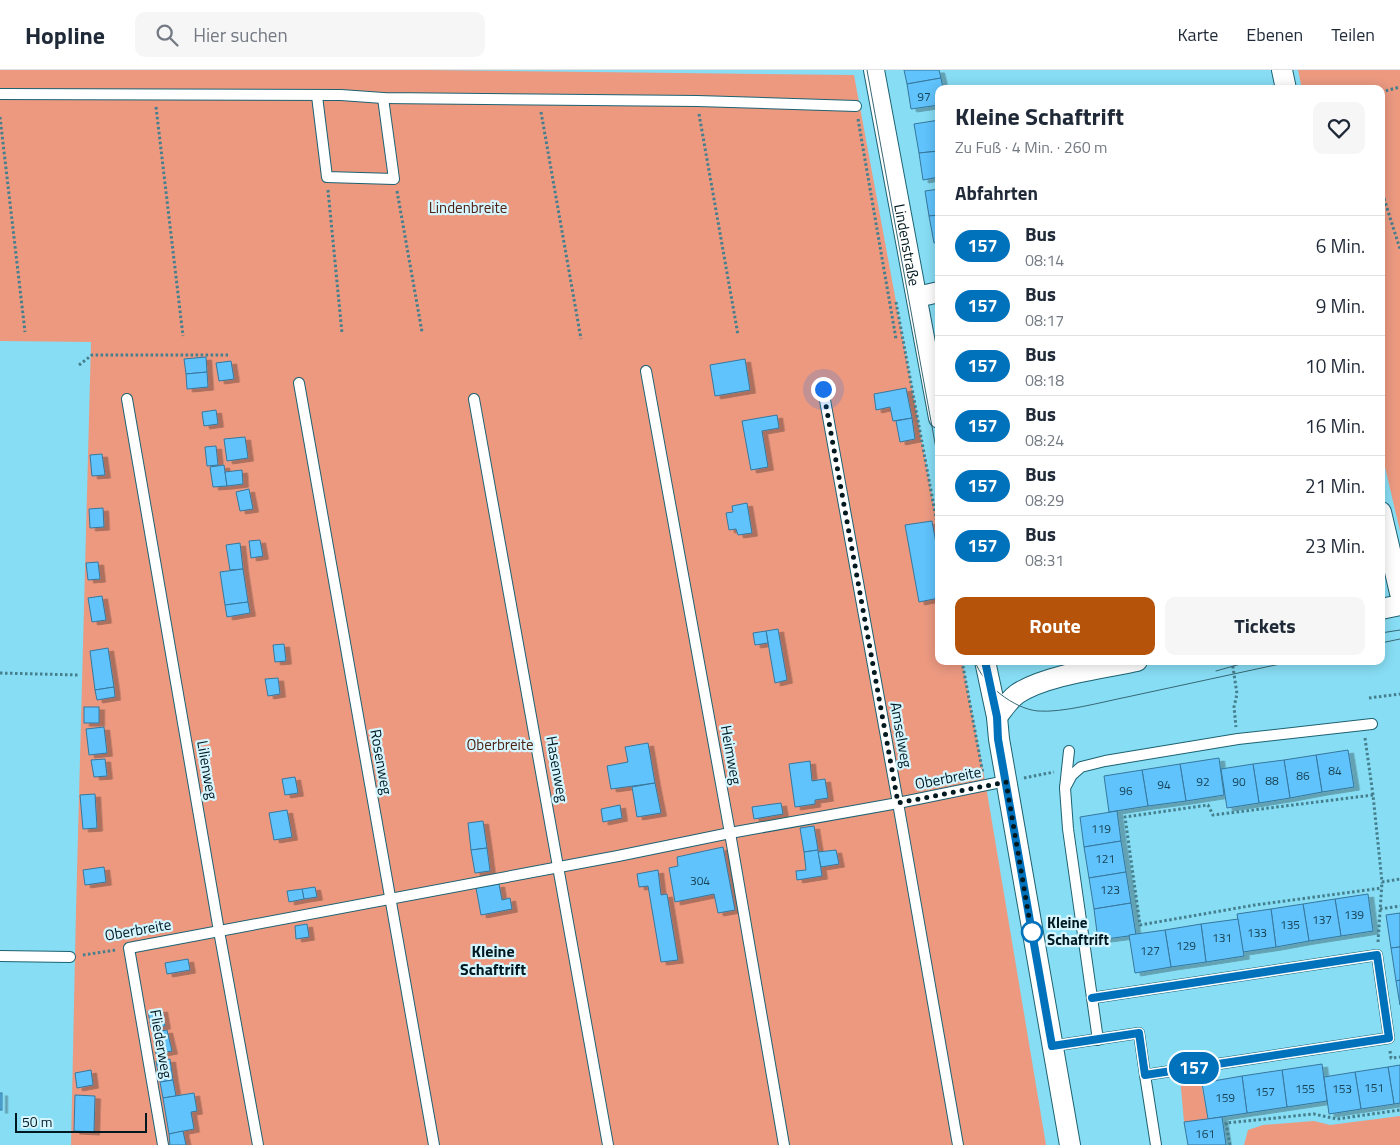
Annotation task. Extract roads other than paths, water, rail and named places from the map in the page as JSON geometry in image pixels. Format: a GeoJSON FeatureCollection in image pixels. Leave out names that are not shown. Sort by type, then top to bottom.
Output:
{"type":"FeatureCollection","features":[{"type":"Feature","properties":{"kind":"street","name":"Lindenstraße"},"geometry":{"type":"LineString","coordinates":[[874,70],[935,397]]}},
{"type":"Feature","properties":{"kind":"street"},"geometry":{"type":"LineString","coordinates":[[1282,70],[1285,85]]}},
{"type":"Feature","properties":{"kind":"street"},"geometry":{"type":"LineString","coordinates":[[916,297],[935,293]]}},
{"type":"Feature","properties":{"kind":"street"},"geometry":{"type":"LineString","coordinates":[[1385,529],[1400,593]]}},
{"type":"Feature","properties":{"kind":"street"},"geometry":{"type":"LineString","coordinates":[[1385,608],[1400,605]]}},
{"type":"Feature","properties":{"kind":"street"},"geometry":{"type":"LineString","coordinates":[[986,665],[997,717],[998,739],[1070,1145]]}},
{"type":"Feature","properties":{"kind":"street"},"geometry":{"type":"LineString","coordinates":[[997,717],[1014,697],[1029,688],[1044,682],[1119,665]]}},
{"type":"Feature","properties":{"kind":"lane"},"geometry":{"type":"LineString","coordinates":[[0,94],[341,95],[384,98],[697,101],[856,106]]}},
{"type":"Feature","properties":{"kind":"lane"},"geometry":{"type":"LineString","coordinates":[[317,96],[327,177],[394,178],[384,98]]}},
{"type":"Feature","properties":{"kind":"lane","name":"Heimweg"},"geometry":{"type":"LineString","coordinates":[[646,371],[730,833],[784,1145]]}},
{"type":"Feature","properties":{"kind":"lane","name":"Rosenweg"},"geometry":{"type":"LineString","coordinates":[[299,383],[434,1145]]}},
{"type":"Feature","properties":{"kind":"lane","name":"Amselweg"},"geometry":{"type":"LineString","coordinates":[[823,389],[958,1145]]}},
{"type":"Feature","properties":{"kind":"lane","name":"Hasenweg"},"geometry":{"type":"LineString","coordinates":[[474,399],[608,1145]]}},
{"type":"Feature","properties":{"kind":"lane","name":"Lilienweg"},"geometry":{"type":"LineString","coordinates":[[128,400],[219,931],[258,1145]]}},
{"type":"Feature","properties":{"kind":"lane"},"geometry":{"type":"LineString","coordinates":[[1065,788],[1072,775],[1081,768],[1106,761],[1238,739],[1368,725]]}},
{"type":"Feature","properties":{"kind":"lane"},"geometry":{"type":"LineString","coordinates":[[1069,751],[1065,788],[1068,829],[1098,1040]]}},
{"type":"Feature","properties":{"kind":"lane","name":"Oberbreite"},"geometry":{"type":"LineString","coordinates":[[129,948],[1006,782]]}},
{"type":"Feature","properties":{"kind":"lane","name":"Fliederweg"},"geometry":{"type":"LineString","coordinates":[[129,948],[164,1145]]}},
{"type":"Feature","properties":{"kind":"lane"},"geometry":{"type":"LineString","coordinates":[[1092,998],[1377,955],[1389,1038],[1145,1075]]}},
{"type":"Feature","properties":{"kind":"lane"},"geometry":{"type":"LineString","coordinates":[[0,956],[70,956]]}},
{"type":"Feature","properties":{"kind":"lane"},"geometry":{"type":"LineString","coordinates":[[1052,1046],[1139,1033],[1156,1145]]}},
{"type":"Feature","properties":{"kind":"tram line"},"geometry":{"type":"LineString","coordinates":[[867,70],[935,443]]}},
{"type":"Feature","properties":{"kind":"tram line"},"geometry":{"type":"LineString","coordinates":[[1385,632],[1400,630]]}},
{"type":"Feature","properties":{"kind":"tram line"},"geometry":{"type":"LineString","coordinates":[[1385,642],[1400,639]]}},
{"type":"Feature","properties":{"kind":"tram line"},"geometry":{"type":"LineString","coordinates":[[977,665],[984,678],[1000,694],[1019,706],[1038,711],[1082,707],[1276,665]]}},
{"type":"Feature","properties":{"kind":"tram line"},"geometry":{"type":"LineString","coordinates":[[1216,671],[1237,665]]}},
{"type":"Feature","properties":{"kind":"place","name":"Kleine Schaftrift"},"geometry":{"type":"Point","coordinates":[1032,932]}},
{"type":"Feature","properties":{"kind":"district","name":"Kleine Schaftrift"},"geometry":{"type":"Point","coordinates":[493,960]}},
{"type":"Feature","properties":{"kind":"park label","name":"Lindenbreite"},"geometry":{"type":"Point","coordinates":[468,208]}}]}
